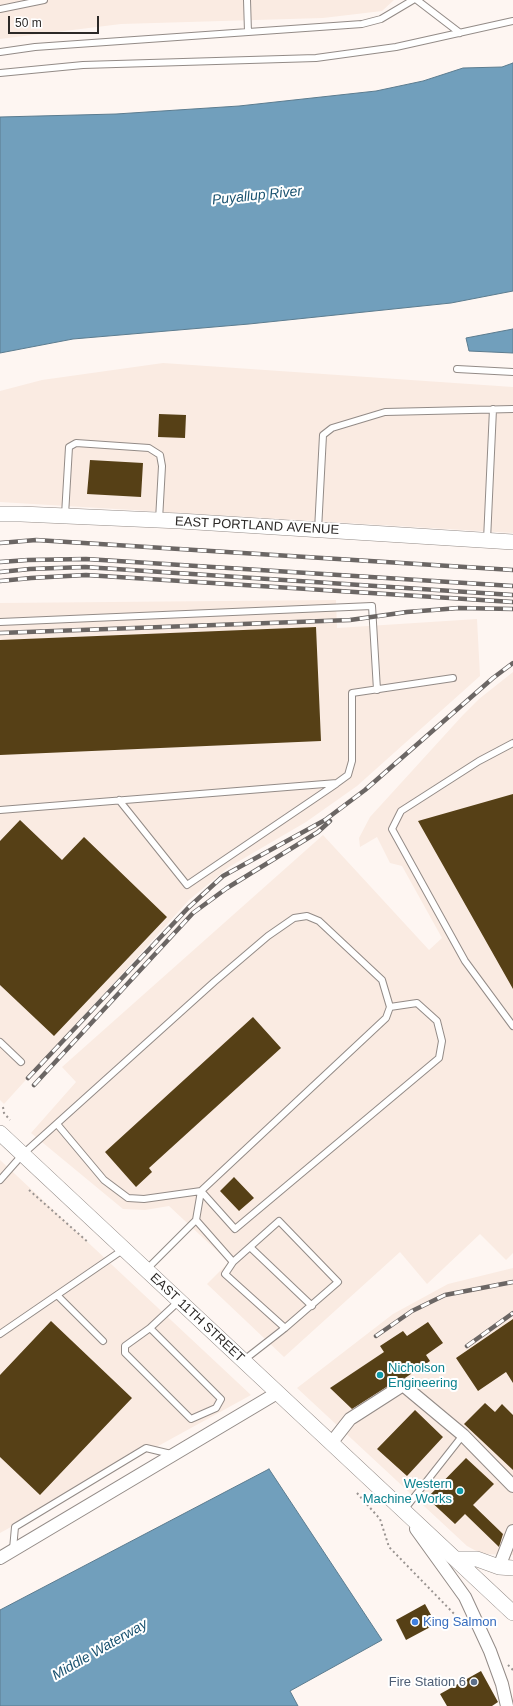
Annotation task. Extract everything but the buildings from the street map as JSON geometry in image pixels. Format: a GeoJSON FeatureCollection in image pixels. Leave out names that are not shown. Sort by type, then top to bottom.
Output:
{"type":"FeatureCollection","features":[{"type":"Feature","properties":{"kind":"street","name":"EAST PORTLAND AVENUE"},"geometry":{"type":"LineString","coordinates":[[0,514],[159,520],[513,542]]}},
{"type":"Feature","properties":{"kind":"street","name":"EAST 11TH STREET"},"geometry":{"type":"LineString","coordinates":[[0,1132],[243,1362],[332,1442],[456,1559],[508,1599],[513,1613]]}},
{"type":"Feature","properties":{"kind":"street"},"geometry":{"type":"LineString","coordinates":[[332,1442],[350,1419],[403,1385],[462,1435],[513,1486]]}},
{"type":"Feature","properties":{"kind":"street"},"geometry":{"type":"LineString","coordinates":[[0,1558],[277,1393]]}},
{"type":"Feature","properties":{"kind":"street","name":"EAST 11TH STREET"},"geometry":{"type":"LineString","coordinates":[[400,1506],[464,1597],[490,1651],[502,1684],[507,1706]]}},
{"type":"Feature","properties":{"kind":"street"},"geometry":{"type":"LineString","coordinates":[[456,1559],[477,1559],[506,1567],[513,1531]]}},
{"type":"Feature","properties":{"kind":"lane"},"geometry":{"type":"LineString","coordinates":[[0,9],[44,0]]}},
{"type":"Feature","properties":{"kind":"lane"},"geometry":{"type":"LineString","coordinates":[[247,0],[248,32]]}},
{"type":"Feature","properties":{"kind":"lane"},"geometry":{"type":"LineString","coordinates":[[0,52],[35,47],[362,24],[381,19],[414,0]]}},
{"type":"Feature","properties":{"kind":"lane"},"geometry":{"type":"LineString","coordinates":[[417,0],[460,33]]}},
{"type":"Feature","properties":{"kind":"lane"},"geometry":{"type":"LineString","coordinates":[[0,73],[83,65],[316,58],[396,47],[513,21]]}},
{"type":"Feature","properties":{"kind":"lane"},"geometry":{"type":"LineString","coordinates":[[457,369],[513,372]]}},
{"type":"Feature","properties":{"kind":"lane"},"geometry":{"type":"LineString","coordinates":[[488,540],[493,409]]}},
{"type":"Feature","properties":{"kind":"lane"},"geometry":{"type":"LineString","coordinates":[[318,530],[323,435],[332,428],[385,412],[513,409]]}},
{"type":"Feature","properties":{"kind":"lane"},"geometry":{"type":"LineString","coordinates":[[65,516],[69,447],[76,442],[148,448],[160,455],[162,466],[159,520]]}},
{"type":"Feature","properties":{"kind":"lane"},"geometry":{"type":"LineString","coordinates":[[0,622],[372,606],[377,690]]}},
{"type":"Feature","properties":{"kind":"lane"},"geometry":{"type":"LineString","coordinates":[[119,800],[187,885],[348,775],[352,761],[352,693],[453,678]]}},
{"type":"Feature","properties":{"kind":"lane"},"geometry":{"type":"LineString","coordinates":[[513,743],[479,761],[401,811],[392,829],[465,961],[513,1026]]}},
{"type":"Feature","properties":{"kind":"lane"},"geometry":{"type":"LineString","coordinates":[[0,810],[338,783]]}},
{"type":"Feature","properties":{"kind":"lane"},"geometry":{"type":"LineString","coordinates":[[0,1180],[23,1154],[214,982],[268,936],[294,918],[307,916],[319,921],[382,980],[390,1007],[386,1018],[201,1191],[144,1200],[128,1198],[104,1180],[57,1124]]}},
{"type":"Feature","properties":{"kind":"lane"},"geometry":{"type":"LineString","coordinates":[[201,1191],[235,1229],[439,1058],[442,1041],[437,1022],[417,1003],[390,1007]]}},
{"type":"Feature","properties":{"kind":"lane"},"geometry":{"type":"LineString","coordinates":[[0,1042],[21,1062]]}},
{"type":"Feature","properties":{"kind":"lane"},"geometry":{"type":"LineString","coordinates":[[146,1270],[196,1220],[201,1191]]}},
{"type":"Feature","properties":{"kind":"lane"},"geometry":{"type":"LineString","coordinates":[[196,1220],[233,1262]]}},
{"type":"Feature","properties":{"kind":"lane"},"geometry":{"type":"LineString","coordinates":[[243,1362],[285,1328],[312,1306],[338,1282],[279,1221],[233,1262],[225,1274],[285,1328]]}},
{"type":"Feature","properties":{"kind":"lane"},"geometry":{"type":"LineString","coordinates":[[250,1247],[312,1306]]}},
{"type":"Feature","properties":{"kind":"lane"},"geometry":{"type":"LineString","coordinates":[[1,1332],[124,1249]]}},
{"type":"Feature","properties":{"kind":"lane"},"geometry":{"type":"LineString","coordinates":[[56,1296],[103,1341]]}},
{"type":"Feature","properties":{"kind":"lane"},"geometry":{"type":"LineString","coordinates":[[150,1328],[221,1399],[216,1408],[191,1419],[125,1353],[126,1346],[150,1328],[179,1301]]}},
{"type":"Feature","properties":{"kind":"lane"},"geometry":{"type":"LineString","coordinates":[[400,1506],[462,1435]]}},
{"type":"Feature","properties":{"kind":"lane"},"geometry":{"type":"LineString","coordinates":[[13,1550],[15,1527],[146,1448],[173,1455]]}},
{"type":"Feature","properties":{"kind":"path"},"geometry":{"type":"LineString","coordinates":[[3,1107],[4,1113],[10,1120]]}},
{"type":"Feature","properties":{"kind":"path"},"geometry":{"type":"LineString","coordinates":[[29,1190],[89,1243]]}},
{"type":"Feature","properties":{"kind":"path"},"geometry":{"type":"LineString","coordinates":[[357,1493],[380,1519],[389,1547],[465,1625]]}},
{"type":"Feature","properties":{"kind":"shaded area"},"geometry":{"type":"Polygon","coordinates":[[[0,0],[394,0],[382,11],[323,18],[121,24],[0,39],[0,0]]]}},
{"type":"Feature","properties":{"kind":"shaded area"},"geometry":{"type":"Polygon","coordinates":[[[163,363],[513,387],[513,533],[0,502],[0,391],[42,380],[163,363]]]}},
{"type":"Feature","properties":{"kind":"shaded area"},"geometry":{"type":"Polygon","coordinates":[[[336,600],[337,628],[477,619],[480,676],[357,786],[306,822],[229,867],[189,900],[4,1104],[0,1100],[0,603],[336,600]]]}},
{"type":"Feature","properties":{"kind":"shaded area"},"geometry":{"type":"Polygon","coordinates":[[[513,672],[513,1253],[506,1260],[480,1234],[427,1284],[400,1252],[284,1357],[207,1284],[229,1262],[169,1206],[145,1210],[123,1209],[31,1133],[76,1082],[62,1067],[323,835],[429,950],[442,938],[402,866],[390,863],[377,837],[360,847],[359,838],[370,817],[463,715],[479,699],[513,672]]]}},
{"type":"Feature","properties":{"kind":"shaded area"},"geometry":{"type":"Polygon","coordinates":[[[0,1160],[251,1395],[0,1533],[0,1160]]]}},
{"type":"Feature","properties":{"kind":"shaded area"},"geometry":{"type":"Polygon","coordinates":[[[513,1268],[513,1555],[482,1554],[467,1546],[297,1388],[393,1314],[448,1284],[513,1268]]]}},
{"type":"Feature","properties":{"kind":"water","name":"Puyallup River"},"geometry":{"type":"Polygon","coordinates":[[[513,63],[513,291],[451,303],[249,324],[73,339],[0,353],[0,117],[116,114],[239,106],[376,91],[423,81],[463,68],[502,67],[513,63]]]}},
{"type":"Feature","properties":{"kind":"water"},"geometry":{"type":"Polygon","coordinates":[[[513,329],[513,353],[469,351],[466,338],[513,329]]]}},
{"type":"Feature","properties":{"kind":"water","name":"Middle Waterway"},"geometry":{"type":"Polygon","coordinates":[[[269,1469],[382,1640],[290,1691],[298,1706],[0,1706],[0,1610],[269,1469]]]}},
{"type":"Feature","properties":{"kind":"railway"},"geometry":{"type":"LineString","coordinates":[[0,543],[36,540],[513,570]]}},
{"type":"Feature","properties":{"kind":"railway"},"geometry":{"type":"LineString","coordinates":[[0,562],[86,559],[513,586]]}},
{"type":"Feature","properties":{"kind":"railway"},"geometry":{"type":"LineString","coordinates":[[0,572],[30,569],[85,567],[513,595]]}},
{"type":"Feature","properties":{"kind":"railway"},"geometry":{"type":"LineString","coordinates":[[0,581],[86,575],[513,602]]}},
{"type":"Feature","properties":{"kind":"railway"},"geometry":{"type":"LineString","coordinates":[[0,633],[350,620],[407,612],[459,608],[513,609]]}},
{"type":"Feature","properties":{"kind":"railway"},"geometry":{"type":"LineString","coordinates":[[28,1078],[188,908],[223,876],[325,820],[365,790],[493,678],[513,663]]}},
{"type":"Feature","properties":{"kind":"railway"},"geometry":{"type":"LineString","coordinates":[[34,1085],[193,913],[227,888],[318,832],[330,821]]}},
{"type":"Feature","properties":{"kind":"railway"},"geometry":{"type":"LineString","coordinates":[[376,1336],[412,1311],[445,1295],[513,1282]]}},
{"type":"Feature","properties":{"kind":"railway"},"geometry":{"type":"LineString","coordinates":[[467,1346],[513,1313]]}},
{"type":"Feature","properties":{"kind":"place","name":"Nicholson Engineering"},"geometry":{"type":"Point","coordinates":[380,1375]}},
{"type":"Feature","properties":{"kind":"place","name":"Western Machine Works"},"geometry":{"type":"Point","coordinates":[460,1491]}},
{"type":"Feature","properties":{"kind":"place","name":"King Salmon"},"geometry":{"type":"Point","coordinates":[415,1622]}},
{"type":"Feature","properties":{"kind":"place","name":"Fire Station 6"},"geometry":{"type":"Point","coordinates":[474,1682]}}]}
